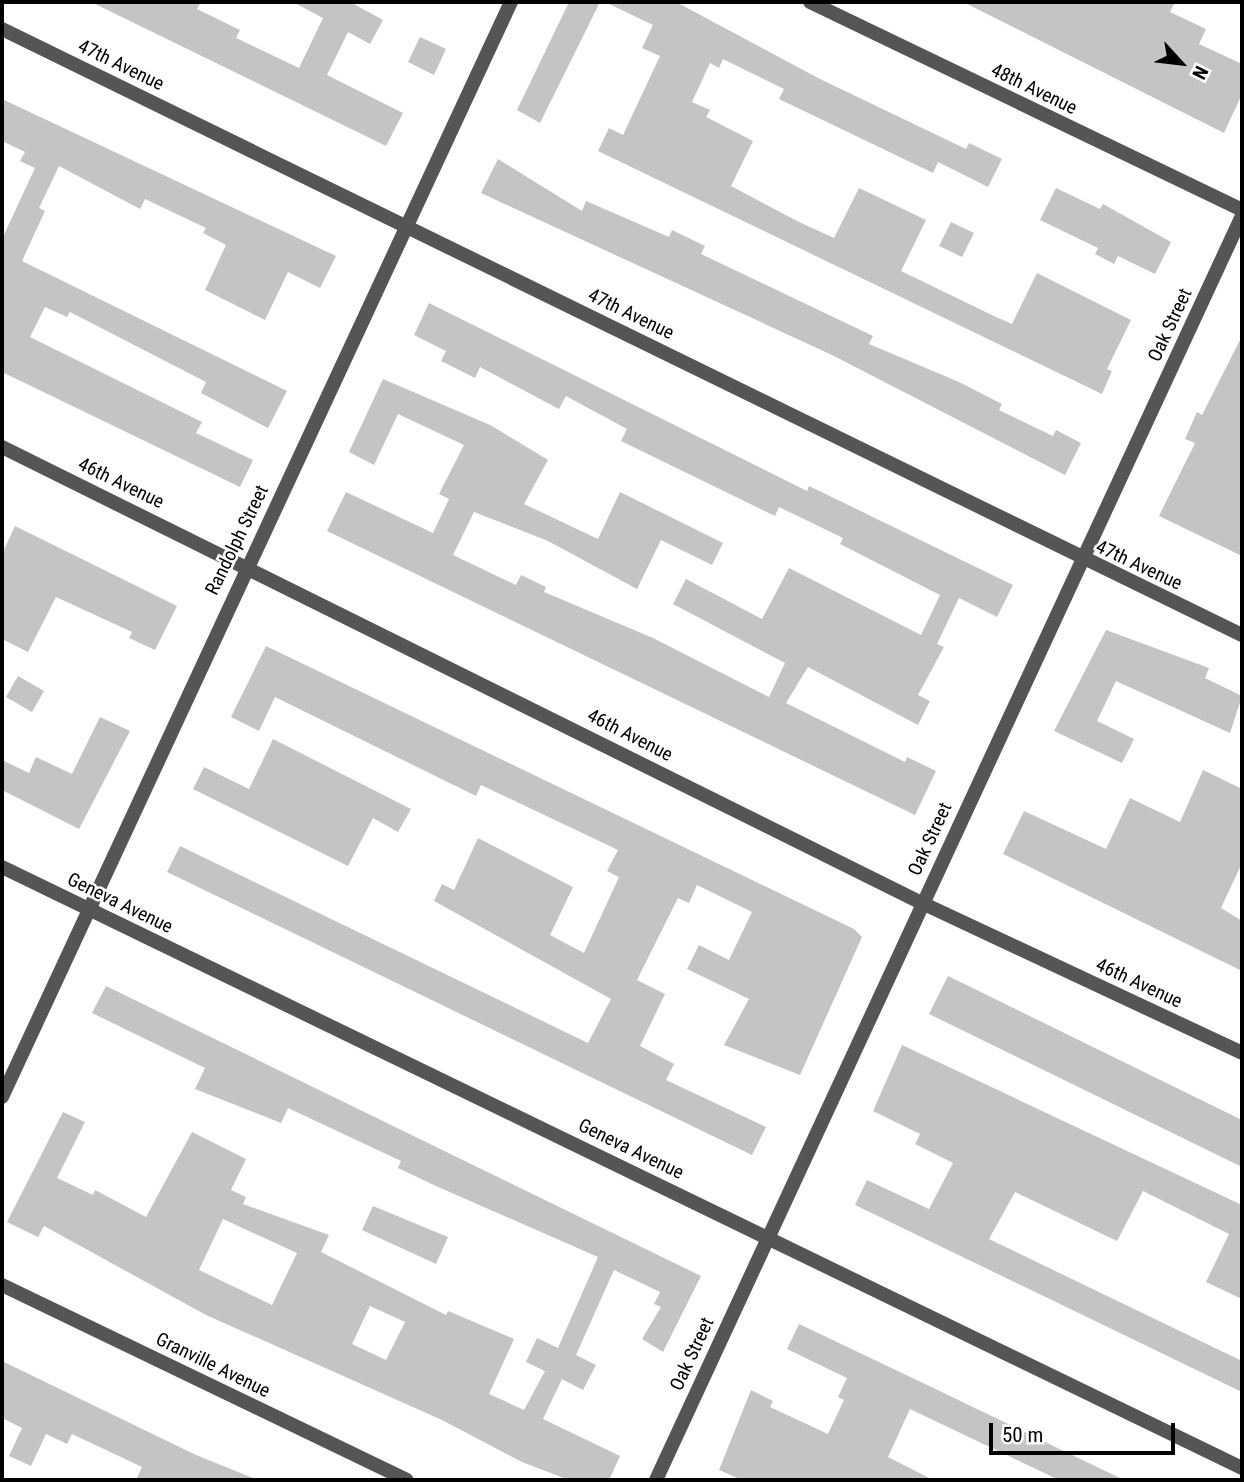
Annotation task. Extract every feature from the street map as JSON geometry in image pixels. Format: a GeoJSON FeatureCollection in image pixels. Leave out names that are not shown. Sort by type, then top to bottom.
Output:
{"type":"FeatureCollection","features":[{"type":"Feature","properties":{"kind":"street","name":"Randolph Street"},"geometry":{"type":"LineString","coordinates":[[2,1097],[246,564],[510,2]]}},
{"type":"Feature","properties":{"kind":"street","name":"48th Avenue"},"geometry":{"type":"LineString","coordinates":[[810,2],[1242,210]]}},
{"type":"Feature","properties":{"kind":"street","name":"47th Avenue"},"geometry":{"type":"LineString","coordinates":[[2,29],[407,224],[1082,559],[1242,635]]}},
{"type":"Feature","properties":{"kind":"street","name":"Oak Street"},"geometry":{"type":"LineString","coordinates":[[656,1480],[1242,216]]}},
{"type":"Feature","properties":{"kind":"street","name":"46th Avenue"},"geometry":{"type":"LineString","coordinates":[[2,447],[246,564],[922,903],[1242,1053]]}},
{"type":"Feature","properties":{"kind":"street","name":"Geneva Avenue"},"geometry":{"type":"LineString","coordinates":[[2,867],[1242,1468]]}},
{"type":"Feature","properties":{"kind":"street","name":"Granville Avenue"},"geometry":{"type":"LineString","coordinates":[[2,1285],[407,1480]]}},
{"type":"Feature","properties":{"kind":"building"},"geometry":{"type":"Polygon","coordinates":[[[91,2],[201,2],[197,9],[240,30],[236,38],[299,68],[323,18],[293,2],[350,2],[383,20],[370,44],[348,32],[327,75],[403,113],[386,146],[91,2]]]}},
{"type":"Feature","properties":{"kind":"building"},"geometry":{"type":"Polygon","coordinates":[[[569,2],[600,2],[540,123],[517,110],[569,2]]]}},
{"type":"Feature","properties":{"kind":"building"},"geometry":{"type":"Polygon","coordinates":[[[605,2],[676,2],[820,79],[966,149],[969,143],[1002,159],[988,187],[938,162],[933,173],[779,99],[784,89],[723,59],[719,68],[710,63],[692,102],[710,110],[706,117],[753,141],[731,186],[799,222],[834,238],[859,188],[926,220],[901,271],[1012,324],[1037,273],[1131,320],[1107,369],[1112,371],[1102,394],[598,151],[609,128],[623,135],[660,56],[642,48],[653,25],[605,2]]]}},
{"type":"Feature","properties":{"kind":"building"},"geometry":{"type":"Polygon","coordinates":[[[963,2],[1175,2],[1170,12],[1206,29],[1199,44],[1242,64],[1242,94],[1224,133],[963,2]]]}},
{"type":"Feature","properties":{"kind":"building"},"geometry":{"type":"Polygon","coordinates":[[[420,37],[446,49],[434,75],[408,62],[420,37]]]}},
{"type":"Feature","properties":{"kind":"building"},"geometry":{"type":"Polygon","coordinates":[[[2,99],[336,256],[320,288],[288,272],[265,320],[205,290],[226,245],[203,233],[206,228],[145,199],[140,209],[59,166],[39,208],[45,211],[22,261],[287,391],[268,428],[201,393],[206,382],[70,312],[67,317],[45,307],[30,337],[202,422],[196,433],[253,460],[240,487],[2,372],[2,239],[35,168],[20,161],[25,152],[2,141],[2,99]]]}},
{"type":"Feature","properties":{"kind":"building"},"geometry":{"type":"Polygon","coordinates":[[[498,159],[582,211],[586,201],[669,237],[672,230],[705,246],[701,254],[873,336],[869,344],[959,382],[1002,404],[999,410],[1053,436],[1056,430],[1081,443],[1065,475],[832,355],[481,193],[498,159]]]}},
{"type":"Feature","properties":{"kind":"building"},"geometry":{"type":"Polygon","coordinates":[[[1056,188],[1100,209],[1103,204],[1171,242],[1155,274],[1118,256],[1114,264],[1095,254],[1098,248],[1040,220],[1056,188]]]}},
{"type":"Feature","properties":{"kind":"building"},"geometry":{"type":"Polygon","coordinates":[[[951,222],[974,233],[962,257],[939,246],[951,222]]]}},
{"type":"Feature","properties":{"kind":"building"},"geometry":{"type":"Polygon","coordinates":[[[429,303],[807,491],[809,486],[1013,585],[997,617],[959,598],[937,644],[944,647],[918,695],[930,701],[918,725],[808,667],[786,703],[905,762],[907,757],[936,771],[915,815],[327,531],[346,492],[433,533],[449,499],[439,494],[464,445],[398,414],[374,465],[349,452],[383,379],[490,425],[548,460],[524,504],[598,539],[620,492],[723,543],[712,565],[661,540],[637,589],[548,541],[474,512],[453,555],[516,585],[521,575],[546,587],[544,592],[653,638],[769,697],[785,663],[673,604],[686,579],[762,619],[789,568],[921,635],[940,595],[840,544],[843,538],[779,507],[775,516],[621,441],[627,429],[566,396],[559,409],[480,367],[475,378],[441,361],[446,351],[414,335],[429,303]]]}},
{"type":"Feature","properties":{"kind":"building"},"geometry":{"type":"Polygon","coordinates":[[[1242,336],[1242,556],[1159,516],[1195,443],[1185,439],[1197,412],[1202,415],[1242,336]]]}},
{"type":"Feature","properties":{"kind":"building"},"geometry":{"type":"Polygon","coordinates":[[[15,526],[177,606],[155,650],[129,638],[132,632],[56,597],[28,652],[2,639],[2,554],[15,526]]]}},
{"type":"Feature","properties":{"kind":"building"},"geometry":{"type":"Polygon","coordinates":[[[1106,630],[1209,668],[1205,678],[1242,696],[1230,733],[1116,681],[1097,721],[1134,739],[1122,763],[1054,731],[1106,630]]]}},
{"type":"Feature","properties":{"kind":"building"},"geometry":{"type":"Polygon","coordinates":[[[266,646],[854,929],[862,937],[800,1075],[724,1045],[749,999],[687,969],[699,945],[729,960],[752,912],[697,885],[689,903],[678,898],[637,980],[665,994],[640,1046],[674,1064],[666,1080],[766,1127],[752,1155],[167,872],[180,846],[588,1043],[611,999],[434,901],[442,884],[454,890],[478,838],[573,887],[550,935],[584,953],[619,877],[607,871],[618,850],[481,785],[476,796],[275,697],[259,731],[231,717],[266,646]]]}},
{"type":"Feature","properties":{"kind":"building"},"geometry":{"type":"Polygon","coordinates":[[[18,676],[44,691],[32,712],[6,697],[18,676]]]}},
{"type":"Feature","properties":{"kind":"building"},"geometry":{"type":"Polygon","coordinates":[[[100,717],[130,731],[79,829],[2,790],[2,760],[29,773],[36,757],[72,774],[100,717]]]}},
{"type":"Feature","properties":{"kind":"building"},"geometry":{"type":"Polygon","coordinates":[[[273,739],[411,809],[398,832],[373,818],[348,866],[193,789],[204,767],[249,789],[273,739]]]}},
{"type":"Feature","properties":{"kind":"building"},"geometry":{"type":"Polygon","coordinates":[[[1203,770],[1242,789],[1242,863],[1221,908],[1242,921],[1242,971],[1003,854],[1024,811],[1106,849],[1130,798],[1180,822],[1203,770]]]}},
{"type":"Feature","properties":{"kind":"building"},"geometry":{"type":"Polygon","coordinates":[[[948,976],[1242,1120],[1242,1167],[929,1014],[948,976]]]}},
{"type":"Feature","properties":{"kind":"building"},"geometry":{"type":"Polygon","coordinates":[[[106,986],[701,1276],[663,1352],[642,1339],[661,1307],[654,1304],[660,1292],[614,1270],[576,1355],[596,1365],[583,1390],[562,1379],[543,1419],[620,1456],[609,1480],[569,1480],[522,1462],[442,1420],[206,1315],[44,1226],[38,1237],[7,1222],[63,1112],[85,1122],[57,1178],[93,1195],[95,1190],[146,1217],[192,1132],[246,1159],[231,1190],[246,1197],[243,1204],[329,1235],[321,1252],[446,1315],[448,1311],[514,1339],[489,1394],[524,1410],[545,1371],[526,1362],[537,1338],[558,1348],[598,1257],[398,1168],[401,1161],[288,1108],[281,1123],[195,1089],[205,1068],[92,1013],[106,986]],[[223,1219],[199,1270],[272,1305],[297,1253],[223,1219]],[[370,1306],[352,1344],[386,1360],[405,1322],[370,1306]]]}},
{"type":"Feature","properties":{"kind":"building"},"geometry":{"type":"Polygon","coordinates":[[[902,1045],[1242,1205],[1242,1299],[1206,1282],[1229,1234],[1143,1191],[1117,1241],[1015,1192],[989,1239],[1242,1361],[1242,1392],[855,1205],[867,1180],[929,1209],[953,1163],[915,1144],[920,1134],[873,1111],[902,1045]]]}},
{"type":"Feature","properties":{"kind":"building"},"geometry":{"type":"Polygon","coordinates":[[[373,1206],[448,1237],[436,1264],[362,1230],[373,1206]]]}},
{"type":"Feature","properties":{"kind":"building"},"geometry":{"type":"Polygon","coordinates":[[[799,1324],[1124,1480],[1059,1480],[910,1409],[888,1457],[933,1480],[742,1480],[719,1470],[751,1390],[773,1401],[770,1407],[828,1434],[844,1400],[838,1397],[847,1378],[787,1349],[799,1324]]]}},
{"type":"Feature","properties":{"kind":"building"},"geometry":{"type":"Polygon","coordinates":[[[2,1361],[196,1455],[258,1480],[136,1480],[142,1467],[72,1434],[67,1444],[46,1434],[31,1466],[9,1456],[22,1428],[2,1418],[2,1361]]]}}]}
